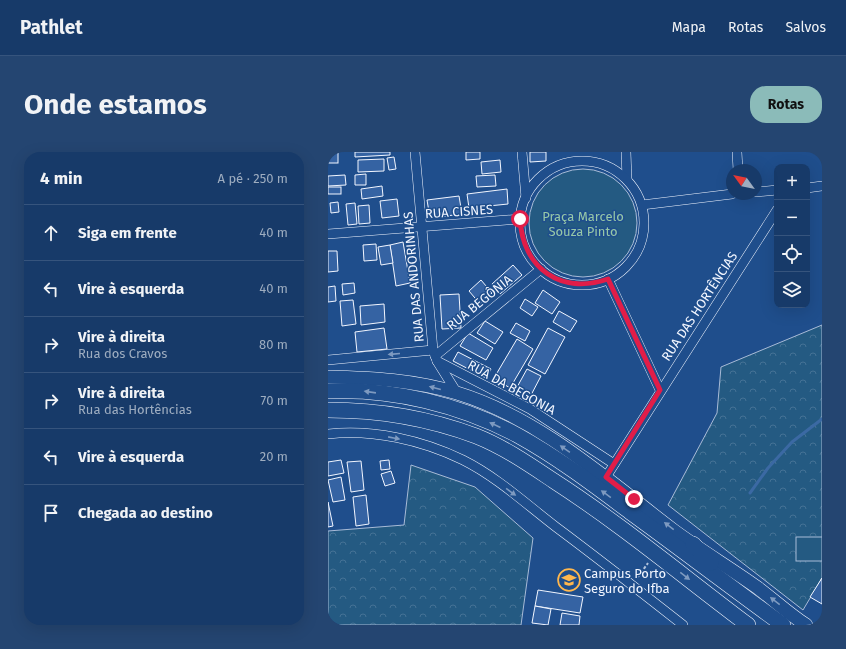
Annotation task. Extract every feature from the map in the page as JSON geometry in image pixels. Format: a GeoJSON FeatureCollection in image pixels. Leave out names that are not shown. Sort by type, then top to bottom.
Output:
{"type":"FeatureCollection","features":[{"type":"Feature","properties":{"kind":"main road"},"geometry":{"type":"LineString","coordinates":[[328,391],[354,390],[401,396],[436,404],[485,420],[517,436],[595,486],[783,625]]}},
{"type":"Feature","properties":{"kind":"main road"},"geometry":{"type":"LineString","coordinates":[[328,410],[383,413],[406,416],[430,422],[477,437],[522,460],[601,513],[748,625]]}},
{"type":"Feature","properties":{"kind":"main road"},"geometry":{"type":"LineString","coordinates":[[692,544],[739,593]]}},
{"type":"Feature","properties":{"kind":"street","name":"RUA DAS ANDORINHAS"},"geometry":{"type":"LineString","coordinates":[[415,152],[435,356],[458,394]]}},
{"type":"Feature","properties":{"kind":"street"},"geometry":{"type":"LineString","coordinates":[[522,152],[526,198]]}},
{"type":"Feature","properties":{"kind":"street"},"geometry":{"type":"LineString","coordinates":[[626,152],[627,180]]}},
{"type":"Feature","properties":{"kind":"street"},"geometry":{"type":"LineString","coordinates":[[737,152],[738,164]]}},
{"type":"Feature","properties":{"kind":"street"},"geometry":{"type":"LineString","coordinates":[[588,161],[610,166],[627,180],[636,192],[642,206],[644,227],[638,249],[626,267],[608,279],[585,285],[572,284],[550,276],[541,269],[525,246],[521,233],[520,219],[526,198],[531,188],[546,172],[572,162],[588,161]]}},
{"type":"Feature","properties":{"kind":"street"},"geometry":{"type":"LineString","coordinates":[[810,188],[822,186]]}},
{"type":"Feature","properties":{"kind":"street"},"geometry":{"type":"LineString","coordinates":[[762,191],[774,190]]}},
{"type":"Feature","properties":{"kind":"street"},"geometry":{"type":"LineString","coordinates":[[642,206],[726,195]]}},
{"type":"Feature","properties":{"kind":"street","name":"RUA DAS HORTÊNCIAS"},"geometry":{"type":"LineString","coordinates":[[606,477],[660,390],[774,215]]}},
{"type":"Feature","properties":{"kind":"street","name":"RUA CISNES"},"geometry":{"type":"LineString","coordinates":[[328,234],[520,219]]}},
{"type":"Feature","properties":{"kind":"street","name":"RUA BEGÔNIA"},"geometry":{"type":"LineString","coordinates":[[435,356],[541,269]]}},
{"type":"Feature","properties":{"kind":"street"},"geometry":{"type":"LineString","coordinates":[[608,279],[660,390]]}},
{"type":"Feature","properties":{"kind":"street"},"geometry":{"type":"LineString","coordinates":[[328,360],[435,356]]}},
{"type":"Feature","properties":{"kind":"street","name":"RUA DA BEGONIA"},"geometry":{"type":"LineString","coordinates":[[435,356],[530,409],[614,464]]}},
{"type":"Feature","properties":{"kind":"street"},"geometry":{"type":"LineString","coordinates":[[328,377],[400,380],[458,394],[519,420],[544,434],[606,477],[692,544],[759,589],[806,625]]}},
{"type":"Feature","properties":{"kind":"street"},"geometry":{"type":"LineString","coordinates":[[328,434],[370,433],[396,438],[419,443],[463,460],[511,492],[683,625]]}},
{"type":"Feature","properties":{"kind":"green space","name":"Praça Marcelo Souza Pinto"},"geometry":{"type":"Polygon","coordinates":[[[583,169],[604,173],[621,185],[633,202],[637,223],[633,244],[621,261],[604,273],[583,277],[562,273],[545,261],[533,244],[529,223],[533,202],[545,185],[562,173],[583,169]]]}},
{"type":"Feature","properties":{"kind":"green space"},"geometry":{"type":"Polygon","coordinates":[[[822,325],[822,578],[803,610],[668,505],[717,413],[721,367],[822,325]]]}},
{"type":"Feature","properties":{"kind":"green space"},"geometry":{"type":"Polygon","coordinates":[[[411,465],[475,487],[533,538],[521,625],[328,625],[328,531],[404,525],[411,465]]]}},
{"type":"Feature","properties":{"kind":"green space"},"geometry":{"type":"Polygon","coordinates":[[[796,537],[822,537],[822,561],[796,561],[796,537]]]}},
{"type":"Feature","properties":{"kind":"building"},"geometry":{"type":"Polygon","coordinates":[[[328,152],[338,152],[338,163],[328,163],[328,152]]]}},
{"type":"Feature","properties":{"kind":"building"},"geometry":{"type":"Polygon","coordinates":[[[355,152],[390,152],[390,155],[355,157],[355,152]]]}},
{"type":"Feature","properties":{"kind":"building"},"geometry":{"type":"Polygon","coordinates":[[[466,152],[480,152],[480,159],[466,160],[466,152]]]}},
{"type":"Feature","properties":{"kind":"building"},"geometry":{"type":"Polygon","coordinates":[[[530,152],[546,152],[546,161],[530,162],[530,152]]]}},
{"type":"Feature","properties":{"kind":"building"},"geometry":{"type":"Polygon","coordinates":[[[394,157],[396,169],[389,170],[387,158],[394,157]]]}},
{"type":"Feature","properties":{"kind":"building"},"geometry":{"type":"Polygon","coordinates":[[[384,159],[384,171],[358,172],[358,160],[384,159]]]}},
{"type":"Feature","properties":{"kind":"building"},"geometry":{"type":"Polygon","coordinates":[[[500,160],[501,172],[482,174],[481,162],[500,160]]]}},
{"type":"Feature","properties":{"kind":"building"},"geometry":{"type":"Polygon","coordinates":[[[366,174],[366,185],[355,185],[355,175],[366,174]]]}},
{"type":"Feature","properties":{"kind":"building"},"geometry":{"type":"Polygon","coordinates":[[[345,175],[346,185],[328,186],[328,176],[345,175]]]}},
{"type":"Feature","properties":{"kind":"building"},"geometry":{"type":"Polygon","coordinates":[[[495,175],[496,186],[477,187],[476,176],[495,175]]]}},
{"type":"Feature","properties":{"kind":"building"},"geometry":{"type":"Polygon","coordinates":[[[382,186],[383,196],[362,199],[361,189],[382,186]]]}},
{"type":"Feature","properties":{"kind":"building"},"geometry":{"type":"Polygon","coordinates":[[[328,187],[341,187],[341,194],[328,194],[328,187]]]}},
{"type":"Feature","properties":{"kind":"building"},"geometry":{"type":"Polygon","coordinates":[[[507,189],[508,204],[469,208],[467,194],[507,189]]]}},
{"type":"Feature","properties":{"kind":"building"},"geometry":{"type":"Polygon","coordinates":[[[459,196],[462,214],[430,218],[427,200],[459,196]]]}},
{"type":"Feature","properties":{"kind":"building"},"geometry":{"type":"Polygon","coordinates":[[[397,199],[399,216],[382,218],[380,201],[397,199]]]}},
{"type":"Feature","properties":{"kind":"building"},"geometry":{"type":"Polygon","coordinates":[[[338,202],[339,212],[331,213],[330,203],[338,202]]]}},
{"type":"Feature","properties":{"kind":"building"},"geometry":{"type":"Polygon","coordinates":[[[355,203],[357,224],[348,225],[346,204],[355,203]]]}},
{"type":"Feature","properties":{"kind":"building"},"geometry":{"type":"Polygon","coordinates":[[[369,205],[370,223],[359,224],[358,206],[369,205]]]}},
{"type":"Feature","properties":{"kind":"building"},"geometry":{"type":"Polygon","coordinates":[[[403,242],[410,283],[396,286],[390,245],[403,242]]]}},
{"type":"Feature","properties":{"kind":"building"},"geometry":{"type":"Polygon","coordinates":[[[376,244],[377,260],[364,261],[363,245],[376,244]]]}},
{"type":"Feature","properties":{"kind":"building"},"geometry":{"type":"Polygon","coordinates":[[[390,245],[393,263],[381,265],[378,247],[390,245]]]}},
{"type":"Feature","properties":{"kind":"building"},"geometry":{"type":"Polygon","coordinates":[[[328,251],[337,251],[338,271],[328,272],[328,251]]]}},
{"type":"Feature","properties":{"kind":"building"},"geometry":{"type":"Polygon","coordinates":[[[513,265],[522,275],[500,294],[492,284],[513,265]]]}},
{"type":"Feature","properties":{"kind":"building"},"geometry":{"type":"Polygon","coordinates":[[[481,280],[492,293],[480,304],[469,291],[481,280]]]}},
{"type":"Feature","properties":{"kind":"building"},"geometry":{"type":"Polygon","coordinates":[[[354,283],[355,293],[343,295],[342,284],[354,283]]]}},
{"type":"Feature","properties":{"kind":"building"},"geometry":{"type":"Polygon","coordinates":[[[335,286],[336,301],[328,302],[328,287],[335,286]]]}},
{"type":"Feature","properties":{"kind":"building"},"geometry":{"type":"Polygon","coordinates":[[[543,290],[560,302],[552,314],[535,303],[543,290]]]}},
{"type":"Feature","properties":{"kind":"building"},"geometry":{"type":"Polygon","coordinates":[[[459,294],[461,328],[442,329],[440,295],[459,294]]]}},
{"type":"Feature","properties":{"kind":"building"},"geometry":{"type":"Polygon","coordinates":[[[525,299],[538,307],[532,316],[520,308],[525,299]]]}},
{"type":"Feature","properties":{"kind":"building"},"geometry":{"type":"Polygon","coordinates":[[[353,300],[356,324],[342,326],[340,301],[353,300]]]}},
{"type":"Feature","properties":{"kind":"building"},"geometry":{"type":"Polygon","coordinates":[[[384,304],[385,322],[361,325],[360,306],[384,304]]]}},
{"type":"Feature","properties":{"kind":"building"},"geometry":{"type":"Polygon","coordinates":[[[559,311],[577,321],[570,332],[553,322],[559,311]]]}},
{"type":"Feature","properties":{"kind":"building"},"geometry":{"type":"Polygon","coordinates":[[[485,321],[503,332],[495,344],[477,333],[485,321]]]}},
{"type":"Feature","properties":{"kind":"building"},"geometry":{"type":"Polygon","coordinates":[[[516,323],[530,331],[525,341],[510,333],[516,323]]]}},
{"type":"Feature","properties":{"kind":"building"},"geometry":{"type":"Polygon","coordinates":[[[384,328],[387,349],[357,352],[355,332],[384,328]]]}},
{"type":"Feature","properties":{"kind":"building"},"geometry":{"type":"Polygon","coordinates":[[[548,328],[565,337],[545,374],[528,365],[548,328]]]}},
{"type":"Feature","properties":{"kind":"building"},"geometry":{"type":"Polygon","coordinates":[[[468,333],[493,348],[486,360],[460,346],[468,333]]]}},
{"type":"Feature","properties":{"kind":"building"},"geometry":{"type":"Polygon","coordinates":[[[517,339],[533,349],[510,388],[494,378],[517,339]]]}},
{"type":"Feature","properties":{"kind":"building"},"geometry":{"type":"Polygon","coordinates":[[[458,352],[491,369],[486,378],[453,361],[458,352]]]}},
{"type":"Feature","properties":{"kind":"building"},"geometry":{"type":"Polygon","coordinates":[[[527,369],[541,376],[530,397],[516,389],[527,369]]]}},
{"type":"Feature","properties":{"kind":"building"},"geometry":{"type":"Polygon","coordinates":[[[341,460],[344,473],[328,476],[328,462],[341,460]]]}},
{"type":"Feature","properties":{"kind":"building"},"geometry":{"type":"Polygon","coordinates":[[[389,460],[390,469],[381,470],[380,461],[389,460]]]}},
{"type":"Feature","properties":{"kind":"building"},"geometry":{"type":"Polygon","coordinates":[[[361,461],[364,490],[351,492],[347,462],[361,461]]]}},
{"type":"Feature","properties":{"kind":"building"},"geometry":{"type":"Polygon","coordinates":[[[391,471],[395,483],[385,486],[381,474],[391,471]]]}},
{"type":"Feature","properties":{"kind":"building"},"geometry":{"type":"Polygon","coordinates":[[[341,477],[345,500],[333,502],[328,480],[341,477]]]}},
{"type":"Feature","properties":{"kind":"building"},"geometry":{"type":"Polygon","coordinates":[[[366,495],[369,524],[356,526],[353,497],[366,495]]]}},
{"type":"Feature","properties":{"kind":"building"},"geometry":{"type":"Polygon","coordinates":[[[328,502],[333,526],[328,527],[328,502]]]}},
{"type":"Feature","properties":{"kind":"building"},"geometry":{"type":"Polygon","coordinates":[[[822,578],[822,604],[810,597],[822,578]]]}},
{"type":"Feature","properties":{"kind":"building"},"geometry":{"type":"Polygon","coordinates":[[[538,590],[583,597],[580,613],[535,606],[538,590]]]}},
{"type":"Feature","properties":{"kind":"building"},"geometry":{"type":"Polygon","coordinates":[[[535,606],[551,609],[548,625],[532,623],[535,606]]]}},
{"type":"Feature","properties":{"kind":"building"},"geometry":{"type":"Polygon","coordinates":[[[562,613],[580,616],[579,625],[560,625],[562,613]]]}},
{"type":"Feature","properties":{"kind":"waterway"},"geometry":{"type":"LineString","coordinates":[[750,493],[768,468],[792,442],[822,419]]}},
{"type":"Feature","properties":{"kind":"place","name":"Campus Porto Seguro do Ifba"},"geometry":{"type":"Point","coordinates":[569,580]}},
{"type":"Feature","properties":{"kind":"route"},"geometry":{"type":"LineString","coordinates":[[520,219],[521,233],[525,246],[541,269],[550,276],[572,284],[585,285],[608,279],[660,390],[606,477],[634,499]]}}]}
